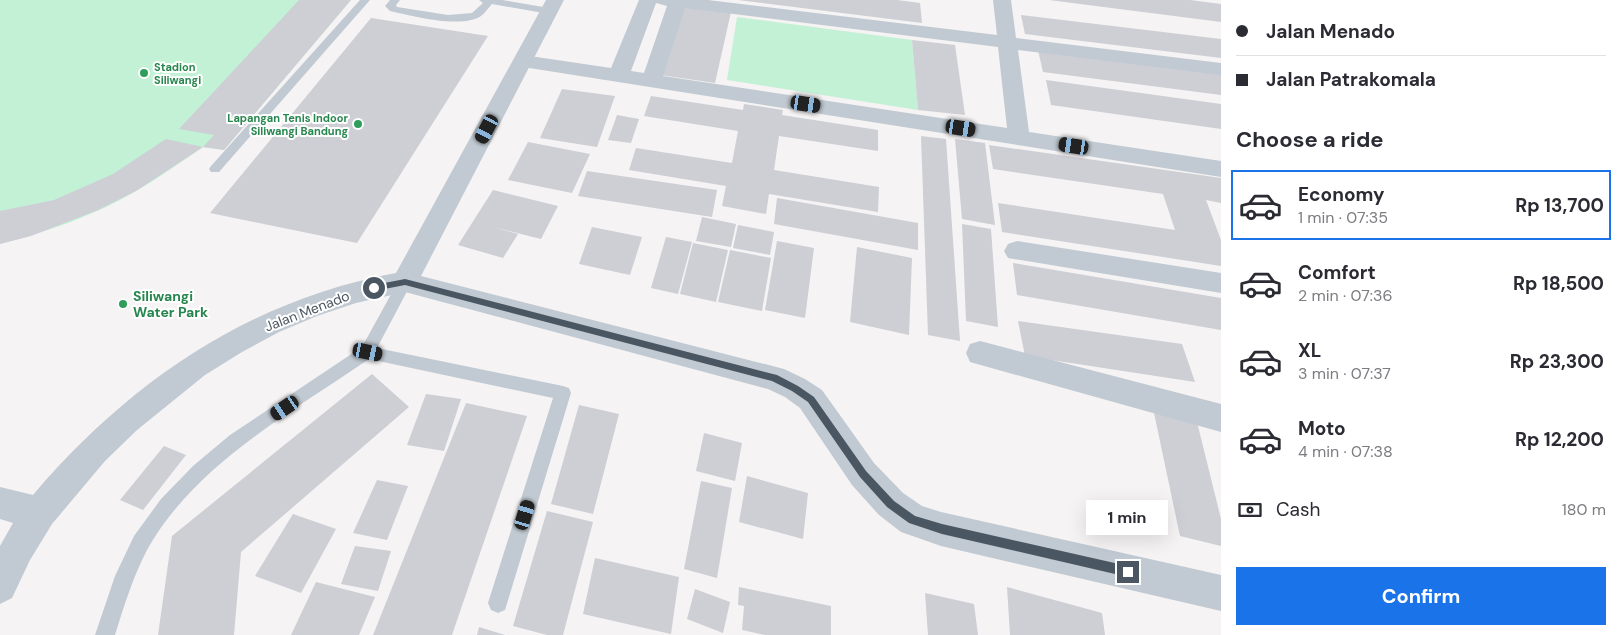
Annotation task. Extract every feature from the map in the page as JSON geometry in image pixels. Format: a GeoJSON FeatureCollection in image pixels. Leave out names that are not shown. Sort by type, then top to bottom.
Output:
{"type":"FeatureCollection","features":[{"type":"Feature","properties":{"kind":"street"},"geometry":{"type":"LineString","coordinates":[[619,76],[648,0]]}},
{"type":"Feature","properties":{"kind":"street"},"geometry":{"type":"LineString","coordinates":[[1002,0],[1019,138]]}},
{"type":"Feature","properties":{"kind":"street"},"geometry":{"type":"LineString","coordinates":[[652,80],[668,1],[1221,69]]}},
{"type":"Feature","properties":{"kind":"street"},"geometry":{"type":"LineString","coordinates":[[552,6],[405,282],[774,378],[795,388],[811,400],[863,474],[891,504],[913,520],[942,529],[1221,593]]}},
{"type":"Feature","properties":{"kind":"street"},"geometry":{"type":"LineString","coordinates":[[523,61],[1221,169]]}},
{"type":"Feature","properties":{"kind":"street"},"geometry":{"type":"LineString","coordinates":[[1017,251],[1221,283]]}},
{"type":"Feature","properties":{"kind":"street","name":"Jalan Menado"},"geometry":{"type":"LineString","coordinates":[[0,586],[39,514],[96,449],[142,407],[196,366],[251,334],[305,309],[359,291],[405,282]]}},
{"type":"Feature","properties":{"kind":"street"},"geometry":{"type":"LineString","coordinates":[[980,353],[1221,418]]}},
{"type":"Feature","properties":{"kind":"street"},"geometry":{"type":"LineString","coordinates":[[0,503],[39,514]]}},
{"type":"Feature","properties":{"kind":"lane"},"geometry":{"type":"LineString","coordinates":[[214,169],[365,0]]}},
{"type":"Feature","properties":{"kind":"lane"},"geometry":{"type":"LineString","coordinates":[[395,0],[390,6],[394,9],[458,18],[469,18],[476,15],[487,0],[552,6]]}},
{"type":"Feature","properties":{"kind":"lane"},"geometry":{"type":"LineString","coordinates":[[105,635],[122,583],[141,543],[167,505],[199,472],[236,441],[368,352],[405,282]]}},
{"type":"Feature","properties":{"kind":"lane"},"geometry":{"type":"LineString","coordinates":[[368,352],[563,393],[498,603]]}},
{"type":"Feature","properties":{"kind":"green space","name":"Stadion Siliwangi"},"geometry":{"type":"Polygon","coordinates":[[[0,0],[351,0],[224,150],[203,147],[145,186],[104,208],[52,229],[0,244],[0,0]]]}},
{"type":"Feature","properties":{"kind":"green space"},"geometry":{"type":"Polygon","coordinates":[[[737,17],[912,40],[918,110],[727,80],[737,17]]]}},
{"type":"Feature","properties":{"kind":"building"},"geometry":{"type":"Polygon","coordinates":[[[299,0],[351,0],[224,150],[203,147],[214,135],[179,129],[299,0]]]}},
{"type":"Feature","properties":{"kind":"building"},"geometry":{"type":"Polygon","coordinates":[[[738,0],[897,0],[920,3],[922,23],[738,0]]]}},
{"type":"Feature","properties":{"kind":"building"},"geometry":{"type":"Polygon","coordinates":[[[1049,0],[1190,0],[1221,4],[1221,22],[1049,0]]]}},
{"type":"Feature","properties":{"kind":"building"},"geometry":{"type":"Polygon","coordinates":[[[682,6],[731,12],[715,83],[660,75],[682,6]]]}},
{"type":"Feature","properties":{"kind":"building"},"geometry":{"type":"Polygon","coordinates":[[[1021,15],[1221,39],[1221,58],[1025,34],[1021,15]]]}},
{"type":"Feature","properties":{"kind":"building","name":"Lapangan Tenis Indoor Siliwangi Bandung"},"geometry":{"type":"Polygon","coordinates":[[[371,18],[488,36],[357,243],[210,213],[371,18]]]}},
{"type":"Feature","properties":{"kind":"building"},"geometry":{"type":"Polygon","coordinates":[[[912,40],[955,45],[965,115],[918,110],[912,40]]]}},
{"type":"Feature","properties":{"kind":"building"},"geometry":{"type":"Polygon","coordinates":[[[1038,50],[1221,73],[1221,95],[1043,72],[1038,50]]]}},
{"type":"Feature","properties":{"kind":"building"},"geometry":{"type":"Polygon","coordinates":[[[1046,80],[1221,104],[1221,129],[1051,105],[1046,80]]]}},
{"type":"Feature","properties":{"kind":"building"},"geometry":{"type":"Polygon","coordinates":[[[562,89],[615,96],[597,147],[540,138],[562,89]]]}},
{"type":"Feature","properties":{"kind":"building"},"geometry":{"type":"Polygon","coordinates":[[[651,96],[743,110],[744,104],[783,110],[782,115],[878,130],[878,151],[779,136],[774,170],[879,187],[878,212],[769,194],[766,214],[722,206],[726,186],[629,170],[636,148],[732,163],[738,131],[644,116],[651,96]]]}},
{"type":"Feature","properties":{"kind":"building"},"geometry":{"type":"Polygon","coordinates":[[[617,115],[639,119],[631,143],[608,140],[617,115]]]}},
{"type":"Feature","properties":{"kind":"building"},"geometry":{"type":"Polygon","coordinates":[[[921,136],[946,139],[960,341],[928,335],[921,136]]]}},
{"type":"Feature","properties":{"kind":"building"},"geometry":{"type":"Polygon","coordinates":[[[166,139],[203,147],[136,191],[98,210],[31,236],[0,244],[0,211],[54,200],[113,174],[166,139]]]}},
{"type":"Feature","properties":{"kind":"building"},"geometry":{"type":"Polygon","coordinates":[[[955,139],[985,143],[995,225],[962,219],[955,139]]]}},
{"type":"Feature","properties":{"kind":"building"},"geometry":{"type":"Polygon","coordinates":[[[528,142],[590,154],[572,193],[508,180],[528,142]]]}},
{"type":"Feature","properties":{"kind":"building"},"geometry":{"type":"Polygon","coordinates":[[[989,145],[1221,178],[1221,203],[1206,200],[1221,240],[1221,266],[1002,232],[998,203],[1175,230],[1163,194],[993,169],[989,145]]]}},
{"type":"Feature","properties":{"kind":"building"},"geometry":{"type":"Polygon","coordinates":[[[587,171],[717,190],[712,217],[578,196],[587,171]]]}},
{"type":"Feature","properties":{"kind":"building"},"geometry":{"type":"Polygon","coordinates":[[[493,190],[558,206],[541,239],[493,227],[518,234],[503,258],[458,245],[493,190]]]}},
{"type":"Feature","properties":{"kind":"building"},"geometry":{"type":"Polygon","coordinates":[[[777,198],[918,223],[918,250],[774,224],[777,198]]]}},
{"type":"Feature","properties":{"kind":"building"},"geometry":{"type":"Polygon","coordinates":[[[702,217],[736,224],[731,247],[696,241],[702,217]]]}},
{"type":"Feature","properties":{"kind":"building"},"geometry":{"type":"Polygon","coordinates":[[[962,224],[991,229],[998,327],[966,321],[962,224]]]}},
{"type":"Feature","properties":{"kind":"building"},"geometry":{"type":"Polygon","coordinates":[[[738,225],[774,232],[770,255],[733,248],[738,225]]]}},
{"type":"Feature","properties":{"kind":"building"},"geometry":{"type":"Polygon","coordinates":[[[592,227],[642,237],[630,275],[579,264],[592,227]]]}},
{"type":"Feature","properties":{"kind":"building"},"geometry":{"type":"Polygon","coordinates":[[[666,237],[692,242],[678,294],[651,288],[666,237]]]}},
{"type":"Feature","properties":{"kind":"building"},"geometry":{"type":"Polygon","coordinates":[[[777,241],[814,248],[805,318],[765,310],[777,241]]]}},
{"type":"Feature","properties":{"kind":"building"},"geometry":{"type":"Polygon","coordinates":[[[693,243],[728,250],[716,302],[680,294],[693,243]]]}},
{"type":"Feature","properties":{"kind":"building"},"geometry":{"type":"Polygon","coordinates":[[[857,247],[912,258],[909,335],[850,322],[857,247]]]}},
{"type":"Feature","properties":{"kind":"building"},"geometry":{"type":"Polygon","coordinates":[[[730,250],[771,258],[762,311],[718,302],[730,250]]]}},
{"type":"Feature","properties":{"kind":"building"},"geometry":{"type":"Polygon","coordinates":[[[1013,263],[1221,298],[1221,330],[1017,295],[1013,263]]]}},
{"type":"Feature","properties":{"kind":"building"},"geometry":{"type":"Polygon","coordinates":[[[1018,321],[1182,344],[1195,382],[1025,356],[1018,321]]]}},
{"type":"Feature","properties":{"kind":"building"},"geometry":{"type":"Polygon","coordinates":[[[372,374],[409,407],[241,552],[234,635],[158,635],[172,536],[372,374]]]}},
{"type":"Feature","properties":{"kind":"building"},"geometry":{"type":"Polygon","coordinates":[[[426,394],[461,399],[444,451],[407,445],[426,394]]]}},
{"type":"Feature","properties":{"kind":"building"},"geometry":{"type":"Polygon","coordinates":[[[466,403],[527,416],[452,635],[373,635],[466,403]]]}},
{"type":"Feature","properties":{"kind":"building"},"geometry":{"type":"Polygon","coordinates":[[[579,405],[619,414],[593,514],[551,504],[579,405]]]}},
{"type":"Feature","properties":{"kind":"building"},"geometry":{"type":"Polygon","coordinates":[[[1154,413],[1197,422],[1221,519],[1221,546],[1180,536],[1154,413]]]}},
{"type":"Feature","properties":{"kind":"building"},"geometry":{"type":"Polygon","coordinates":[[[704,433],[742,443],[735,481],[696,471],[704,433]]]}},
{"type":"Feature","properties":{"kind":"building"},"geometry":{"type":"Polygon","coordinates":[[[164,446],[186,455],[143,510],[120,500],[164,446]]]}},
{"type":"Feature","properties":{"kind":"building"},"geometry":{"type":"Polygon","coordinates":[[[747,476],[808,493],[803,539],[739,522],[747,476]]]}},
{"type":"Feature","properties":{"kind":"building"},"geometry":{"type":"Polygon","coordinates":[[[377,480],[408,486],[387,540],[353,533],[377,480]]]}},
{"type":"Feature","properties":{"kind":"building"},"geometry":{"type":"Polygon","coordinates":[[[701,481],[732,488],[717,578],[684,569],[701,481]]]}},
{"type":"Feature","properties":{"kind":"building"},"geometry":{"type":"Polygon","coordinates":[[[547,511],[593,522],[563,635],[547,635],[513,626],[547,511]]]}},
{"type":"Feature","properties":{"kind":"building"},"geometry":{"type":"Polygon","coordinates":[[[293,514],[336,529],[301,593],[255,576],[293,514]]]}},
{"type":"Feature","properties":{"kind":"building"},"geometry":{"type":"Polygon","coordinates":[[[355,546],[391,551],[378,591],[341,584],[355,546]]]}},
{"type":"Feature","properties":{"kind":"building"},"geometry":{"type":"Polygon","coordinates":[[[595,558],[679,577],[671,634],[583,614],[595,558]]]}},
{"type":"Feature","properties":{"kind":"building"},"geometry":{"type":"Polygon","coordinates":[[[316,582],[375,597],[359,635],[291,635],[316,582]]]}},
{"type":"Feature","properties":{"kind":"building"},"geometry":{"type":"Polygon","coordinates":[[[739,587],[831,606],[831,635],[765,635],[742,630],[744,606],[738,605],[739,587]]]}},
{"type":"Feature","properties":{"kind":"building"},"geometry":{"type":"Polygon","coordinates":[[[1007,587],[1102,613],[1105,635],[1010,635],[1007,587]]]}},
{"type":"Feature","properties":{"kind":"building"},"geometry":{"type":"Polygon","coordinates":[[[695,589],[730,602],[723,633],[687,619],[695,589]]]}},
{"type":"Feature","properties":{"kind":"building"},"geometry":{"type":"Polygon","coordinates":[[[925,593],[974,604],[978,635],[928,635],[925,593]]]}},
{"type":"Feature","properties":{"kind":"building"},"geometry":{"type":"Polygon","coordinates":[[[479,627],[505,635],[477,635],[479,627]]]}},
{"type":"Feature","properties":{"kind":"place","name":"Stadion Siliwangi"},"geometry":{"type":"Point","coordinates":[144,73]}},
{"type":"Feature","properties":{"kind":"place","name":"Lapangan Tenis Indoor Siliwangi Bandung"},"geometry":{"type":"Point","coordinates":[358,124]}},
{"type":"Feature","properties":{"kind":"place","name":"Siliwangi Water Park"},"geometry":{"type":"Point","coordinates":[123,304]}},
{"type":"Feature","properties":{"kind":"route"},"geometry":{"type":"LineString","coordinates":[[374,288],[405,282],[774,378],[795,388],[811,400],[863,474],[891,504],[913,520],[942,529],[1128,572]]}}]}
